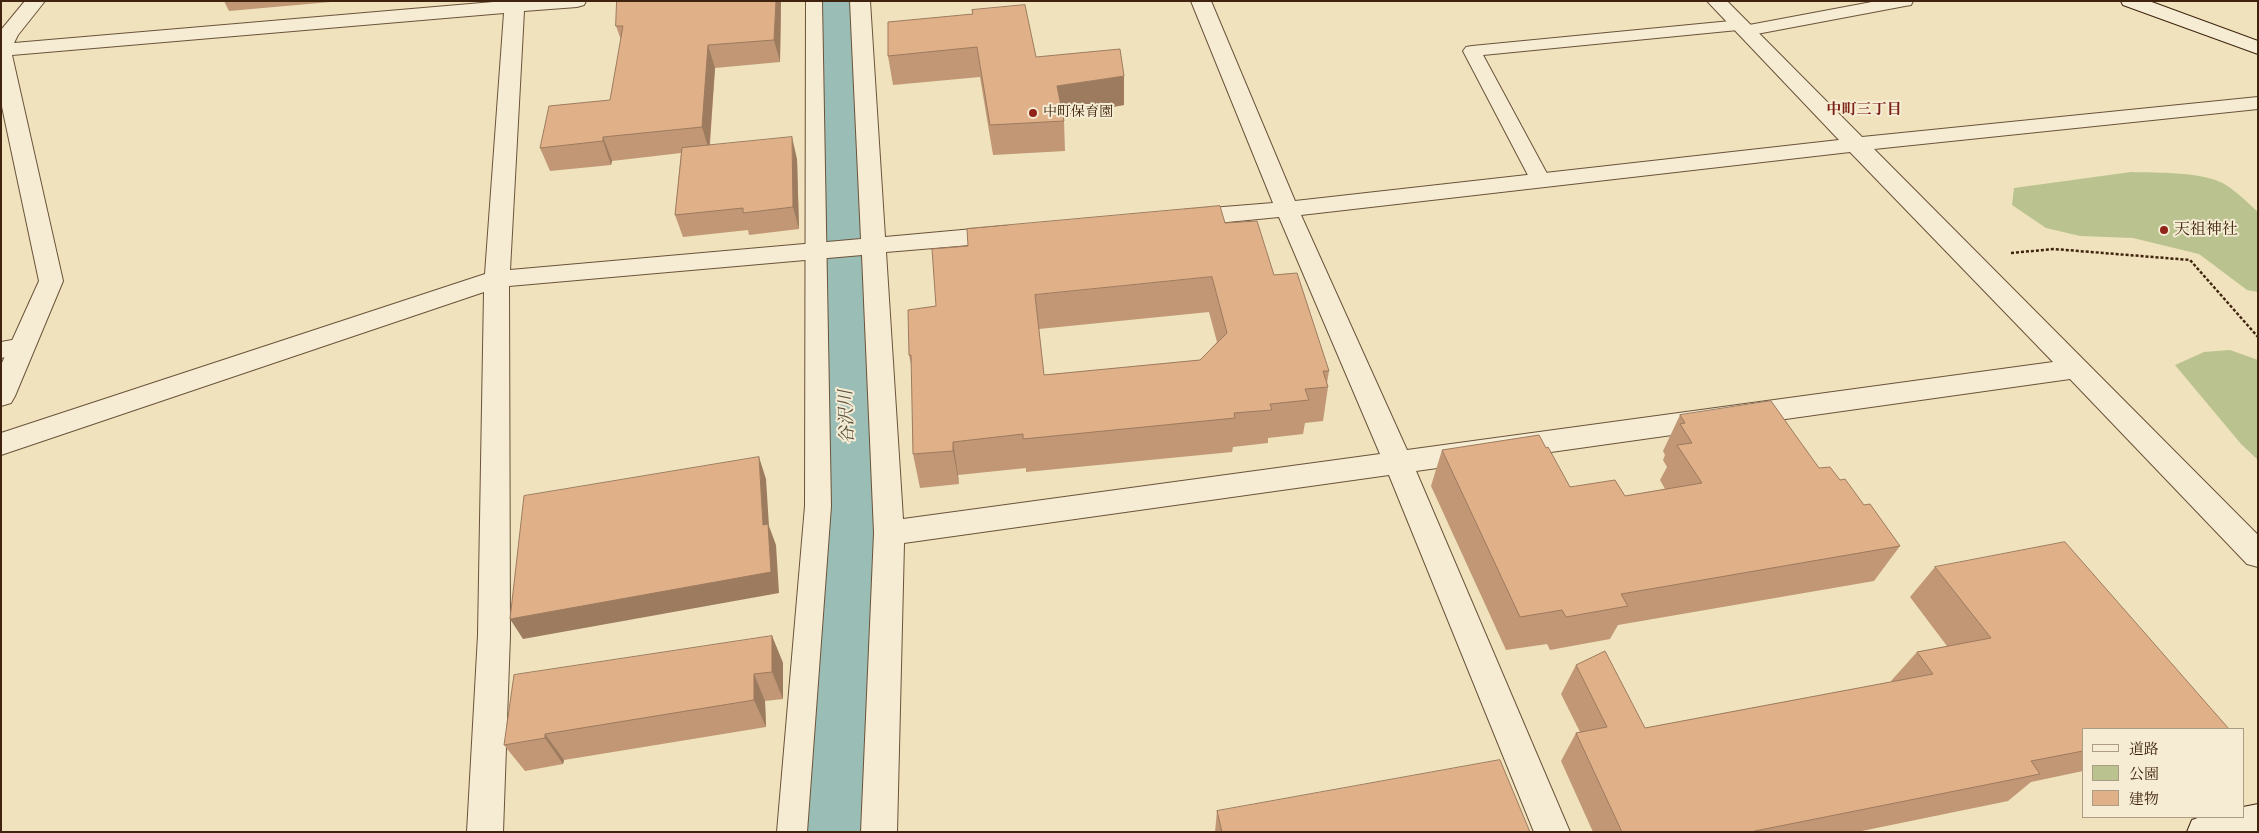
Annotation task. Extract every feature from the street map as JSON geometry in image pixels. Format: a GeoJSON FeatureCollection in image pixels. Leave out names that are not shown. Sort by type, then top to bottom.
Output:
{"type":"FeatureCollection","features":[{"type":"Feature","properties":{"kind":"street"},"geometry":{"type":"LineString","coordinates":[[1,396],[12,348],[50,281],[1,50],[10,33],[36,1]]}},
{"type":"Feature","properties":{"kind":"street"},"geometry":{"type":"LineString","coordinates":[[1,50],[514,4],[577,1]]}},
{"type":"Feature","properties":{"kind":"street"},"geometry":{"type":"LineString","coordinates":[[860,1],[889,533],[879,832]]}},
{"type":"Feature","properties":{"kind":"street"},"geometry":{"type":"LineString","coordinates":[[1201,1],[1287,209],[1398,462],[1552,832]]}},
{"type":"Feature","properties":{"kind":"street"},"geometry":{"type":"LineString","coordinates":[[1716,1],[2258,555]]}},
{"type":"Feature","properties":{"kind":"street"},"geometry":{"type":"LineString","coordinates":[[2130,1],[2258,48]]}},
{"type":"Feature","properties":{"kind":"street"},"geometry":{"type":"LineString","coordinates":[[485,832],[494,635],[497,279],[514,4]]}},
{"type":"Feature","properties":{"kind":"street"},"geometry":{"type":"LineString","coordinates":[[1169,219],[1287,209],[1858,144],[2258,103]]}},
{"type":"Feature","properties":{"kind":"street"},"geometry":{"type":"LineString","coordinates":[[1,444],[497,279],[1031,232]]}},
{"type":"Feature","properties":{"kind":"street"},"geometry":{"type":"LineString","coordinates":[[889,533],[2074,369]]}},
{"type":"Feature","properties":{"kind":"street"},"geometry":{"type":"LineString","coordinates":[[2205,832],[2258,821]]}},
{"type":"Feature","properties":{"kind":"lane"},"geometry":{"type":"LineString","coordinates":[[792,832],[818,506],[814,1]]}},
{"type":"Feature","properties":{"kind":"lane"},"geometry":{"type":"LineString","coordinates":[[1541,181],[1472,52],[1743,28],[1905,1]]}},
{"type":"Feature","properties":{"kind":"path"},"geometry":{"type":"LineString","coordinates":[[2008,254],[2054,249],[2190,260],[2258,337]]}},
{"type":"Feature","properties":{"kind":"green space"},"geometry":{"type":"Polygon","coordinates":[[[2131,172],[2193,175],[2217,180],[2234,191],[2258,212],[2258,292],[2247,290],[2199,254],[2133,238],[2080,236],[2046,228],[2012,205],[2014,188],[2131,172]]]}},
{"type":"Feature","properties":{"kind":"green space"},"geometry":{"type":"Polygon","coordinates":[[[2230,350],[2258,360],[2258,460],[2241,444],[2175,365],[2204,352],[2230,350]]]}},
{"type":"Feature","properties":{"kind":"building"},"geometry":{"type":"Polygon","coordinates":[[[617,1],[776,1],[774,40],[708,45],[702,127],[603,137],[603,141],[540,148],[549,106],[610,100],[623,26],[616,26],[617,1]]]}},
{"type":"Feature","properties":{"kind":"building"},"geometry":{"type":"Polygon","coordinates":[[[1025,5],[1036,57],[1120,49],[1124,76],[1057,86],[1064,121],[990,125],[977,47],[888,56],[888,22],[973,14],[972,10],[1025,5]]]}},
{"type":"Feature","properties":{"kind":"building"},"geometry":{"type":"Polygon","coordinates":[[[792,137],[793,207],[743,213],[743,208],[675,215],[682,148],[792,137]]]}},
{"type":"Feature","properties":{"kind":"building"},"geometry":{"type":"Polygon","coordinates":[[[1220,206],[1225,223],[1257,221],[1274,275],[1297,273],[1329,371],[1323,371],[1328,387],[1305,389],[1309,400],[1270,404],[1272,410],[1234,413],[1235,418],[1023,439],[1023,434],[953,442],[953,451],[913,454],[908,310],[936,306],[932,249],[968,246],[967,229],[1220,206]],[[1212,277],[1035,295],[1044,375],[1200,360],[1227,333],[1212,277]]]}},
{"type":"Feature","properties":{"kind":"building"},"geometry":{"type":"Polygon","coordinates":[[[1771,401],[1819,468],[1830,467],[1840,480],[1845,479],[1864,505],[1870,504],[1900,546],[1621,594],[1628,606],[1566,617],[1562,610],[1520,617],[1442,450],[1539,435],[1546,448],[1548,447],[1570,487],[1615,480],[1625,496],[1702,483],[1677,445],[1692,443],[1680,424],[1685,423],[1680,415],[1771,401]]]}},
{"type":"Feature","properties":{"kind":"building"},"geometry":{"type":"Polygon","coordinates":[[[759,457],[763,525],[768,524],[771,572],[510,619],[524,496],[759,457]]]}},
{"type":"Feature","properties":{"kind":"building"},"geometry":{"type":"Polygon","coordinates":[[[2065,542],[2228,728],[2082,728],[2082,751],[2031,761],[2040,774],[1750,832],[1622,832],[1576,733],[1607,727],[1576,665],[1605,651],[1645,728],[1933,674],[1917,652],[1991,638],[1935,567],[2065,542]]]}},
{"type":"Feature","properties":{"kind":"building"},"geometry":{"type":"Polygon","coordinates":[[[772,636],[772,672],[754,674],[754,700],[545,734],[545,738],[504,745],[514,675],[772,636]]]}},
{"type":"Feature","properties":{"kind":"building"},"geometry":{"type":"Polygon","coordinates":[[[1500,760],[1530,832],[1222,832],[1217,811],[1500,760]]]}},
{"type":"Feature","properties":{"kind":"waterway","name":"谷沢川"},"geometry":{"type":"LineString","coordinates":[[833,832],[850,506],[834,1]]}},
{"type":"Feature","properties":{"kind":"place","name":"中町保育園"},"geometry":{"type":"Point","coordinates":[1033,113]}},
{"type":"Feature","properties":{"kind":"place","name":"天祖神社"},"geometry":{"type":"Point","coordinates":[2164,230]}},
{"type":"Feature","properties":{"kind":"district","name":"中町三丁目"},"geometry":{"type":"Point","coordinates":[1864,111]}}]}
